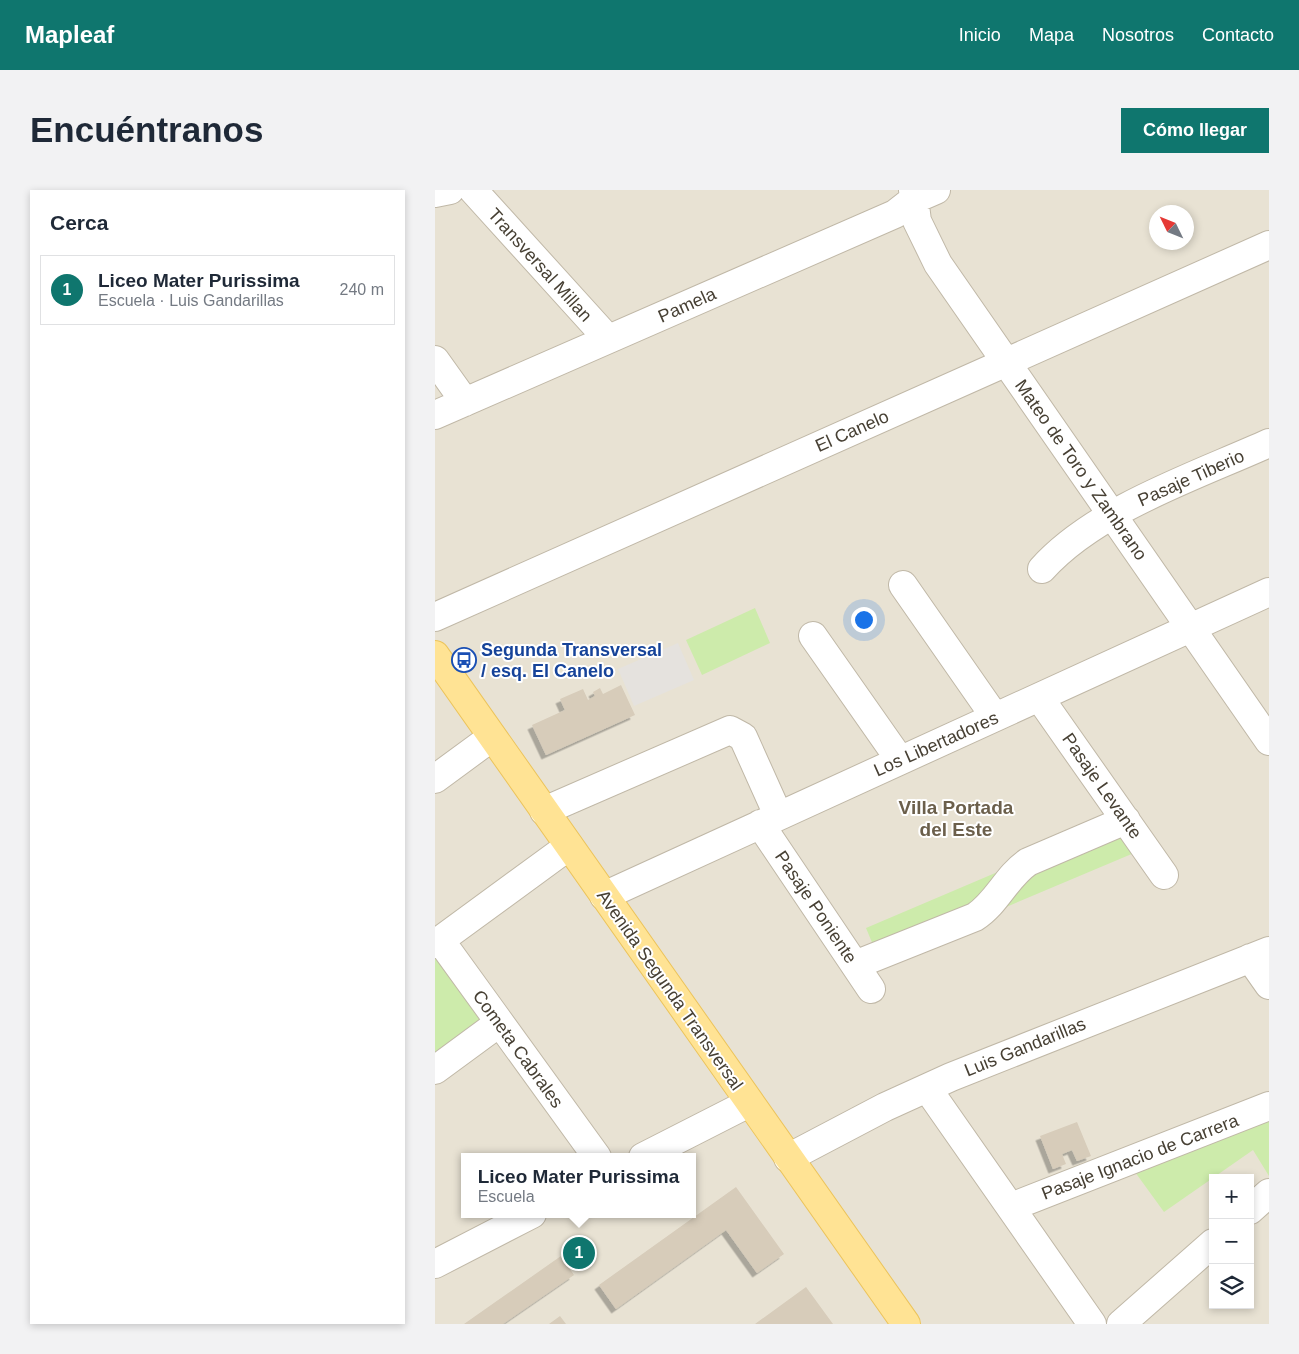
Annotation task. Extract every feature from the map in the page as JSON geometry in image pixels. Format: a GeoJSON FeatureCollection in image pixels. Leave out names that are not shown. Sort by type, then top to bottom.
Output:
{"type":"FeatureCollection","features":[{"type":"Feature","properties":{"kind":"main road","name":"Avenida Segunda Transversal"},"geometry":{"type":"LineString","coordinates":[[435,655],[906,1324]]}},
{"type":"Feature","properties":{"kind":"street"},"geometry":{"type":"LineString","coordinates":[[435,193],[450,190]]}},
{"type":"Feature","properties":{"kind":"street","name":"Transversal Millan"},"geometry":{"type":"LineString","coordinates":[[473,190],[608,339]]}},
{"type":"Feature","properties":{"kind":"street","name":"Pamela"},"geometry":{"type":"LineString","coordinates":[[435,415],[895,214],[921,193]]}},
{"type":"Feature","properties":{"kind":"street","name":"Mateo de Toro y Zambrano"},"geometry":{"type":"LineString","coordinates":[[921,193],[917,221],[930,250],[1269,741]]}},
{"type":"Feature","properties":{"kind":"street","name":"El Canelo"},"geometry":{"type":"LineString","coordinates":[[435,617],[1269,245]]}},
{"type":"Feature","properties":{"kind":"street"},"geometry":{"type":"LineString","coordinates":[[435,360],[465,402]]}},
{"type":"Feature","properties":{"kind":"street","name":"Pasaje Tiberio"},"geometry":{"type":"LineString","coordinates":[[1042,569],[1064,547],[1113,514],[1269,443]]}},
{"type":"Feature","properties":{"kind":"street"},"geometry":{"type":"LineString","coordinates":[[903,585],[995,717]]}},
{"type":"Feature","properties":{"kind":"street","name":"Los Libertadores"},"geometry":{"type":"LineString","coordinates":[[604,896],[1269,592]]}},
{"type":"Feature","properties":{"kind":"street"},"geometry":{"type":"LineString","coordinates":[[813,636],[900,760]]}},
{"type":"Feature","properties":{"kind":"street","name":"Pasaje Levante"},"geometry":{"type":"LineString","coordinates":[[1039,697],[1164,875]]}},
{"type":"Feature","properties":{"kind":"street","name":"Pasaje Poniente"},"geometry":{"type":"LineString","coordinates":[[544,811],[730,730],[743,737],[769,820],[871,989]]}},
{"type":"Feature","properties":{"kind":"street"},"geometry":{"type":"LineString","coordinates":[[435,779],[492,737]]}},
{"type":"Feature","properties":{"kind":"street"},"geometry":{"type":"LineString","coordinates":[[855,965],[975,917],[989,906],[1009,878],[1028,862],[1125,820]]}},
{"type":"Feature","properties":{"kind":"street"},"geometry":{"type":"LineString","coordinates":[[437,942],[569,846]]}},
{"type":"Feature","properties":{"kind":"street","name":"Cometa Cabrales"},"geometry":{"type":"LineString","coordinates":[[437,942],[594,1153]]}},
{"type":"Feature","properties":{"kind":"street"},"geometry":{"type":"LineString","coordinates":[[1259,954],[1269,985]]}},
{"type":"Feature","properties":{"kind":"street","name":"Luis Gandarillas"},"geometry":{"type":"LineString","coordinates":[[788,1158],[927,1088],[1259,954]]}},
{"type":"Feature","properties":{"kind":"street"},"geometry":{"type":"LineString","coordinates":[[435,1070],[499,1023]]}},
{"type":"Feature","properties":{"kind":"street"},"geometry":{"type":"LineString","coordinates":[[927,1088],[1092,1324]]}},
{"type":"Feature","properties":{"kind":"street"},"geometry":{"type":"LineString","coordinates":[[651,1153],[749,1103]]}},
{"type":"Feature","properties":{"kind":"street","name":"Pasaje Ignacio de Carrera"},"geometry":{"type":"LineString","coordinates":[[1011,1208],[1269,1106]]}},
{"type":"Feature","properties":{"kind":"street"},"geometry":{"type":"LineString","coordinates":[[1254,1206],[1269,1193]]}},
{"type":"Feature","properties":{"kind":"street"},"geometry":{"type":"LineString","coordinates":[[435,1264],[524,1218]]}},
{"type":"Feature","properties":{"kind":"street"},"geometry":{"type":"LineString","coordinates":[[1121,1324],[1209,1247]]}},
{"type":"Feature","properties":{"kind":"shaded area"},"geometry":{"type":"Polygon","coordinates":[[[435,190],[1269,190],[1269,1324],[435,1324],[435,190]]]}},
{"type":"Feature","properties":{"kind":"shaded area"},"geometry":{"type":"Polygon","coordinates":[[[678,643],[694,680],[634,706],[618,669],[678,643]]]}},
{"type":"Feature","properties":{"kind":"green space"},"geometry":{"type":"Polygon","coordinates":[[[755,608],[770,643],[702,675],[686,640],[755,608]]]}},
{"type":"Feature","properties":{"kind":"green space"},"geometry":{"type":"Polygon","coordinates":[[[1123,829],[1134,853],[992,913],[1020,873],[1123,829]]]}},
{"type":"Feature","properties":{"kind":"green space"},"geometry":{"type":"Polygon","coordinates":[[[1007,868],[980,907],[876,952],[866,928],[1007,868]]]}},
{"type":"Feature","properties":{"kind":"green space"},"geometry":{"type":"Polygon","coordinates":[[[435,954],[486,1022],[435,1059],[435,954]]]}},
{"type":"Feature","properties":{"kind":"green space"},"geometry":{"type":"Polygon","coordinates":[[[1269,1119],[1269,1176],[1253,1150],[1219,1174],[1209,1174],[1209,1181],[1164,1212],[1135,1172],[1269,1119]]]}},
{"type":"Feature","properties":{"kind":"building"},"geometry":{"type":"Polygon","coordinates":[[[621,685],[635,715],[546,755],[532,725],[565,710],[560,699],[583,689],[588,700],[595,696],[593,692],[600,688],[603,694],[621,685]]]}},
{"type":"Feature","properties":{"kind":"building"},"geometry":{"type":"Polygon","coordinates":[[[1077,1122],[1091,1156],[1077,1161],[1072,1150],[1062,1154],[1066,1164],[1053,1169],[1040,1136],[1077,1122]]]}},
{"type":"Feature","properties":{"kind":"building"},"geometry":{"type":"Polygon","coordinates":[[[736,1187],[784,1254],[757,1273],[726,1230],[616,1309],[599,1285],[693,1218],[696,1218],[696,1216],[736,1187]]]}},
{"type":"Feature","properties":{"kind":"building"},"geometry":{"type":"Polygon","coordinates":[[[561,1256],[574,1275],[503,1324],[464,1324],[561,1256]]]}},
{"type":"Feature","properties":{"kind":"building"},"geometry":{"type":"Polygon","coordinates":[[[806,1287],[833,1324],[755,1324],[806,1287]]]}},
{"type":"Feature","properties":{"kind":"building"},"geometry":{"type":"Polygon","coordinates":[[[560,1316],[566,1324],[549,1324],[560,1316]]]}},
{"type":"Feature","properties":{"kind":"place","name":"Segunda Transversal / esq. El Canelo"},"geometry":{"type":"Point","coordinates":[464,660]}},
{"type":"Feature","properties":{"kind":"place","name":"Liceo Mater Purissima"},"geometry":{"type":"Point","coordinates":[579,1253]}},
{"type":"Feature","properties":{"kind":"district","name":"Villa Portada del Este"},"geometry":{"type":"Point","coordinates":[956,818]}}]}
